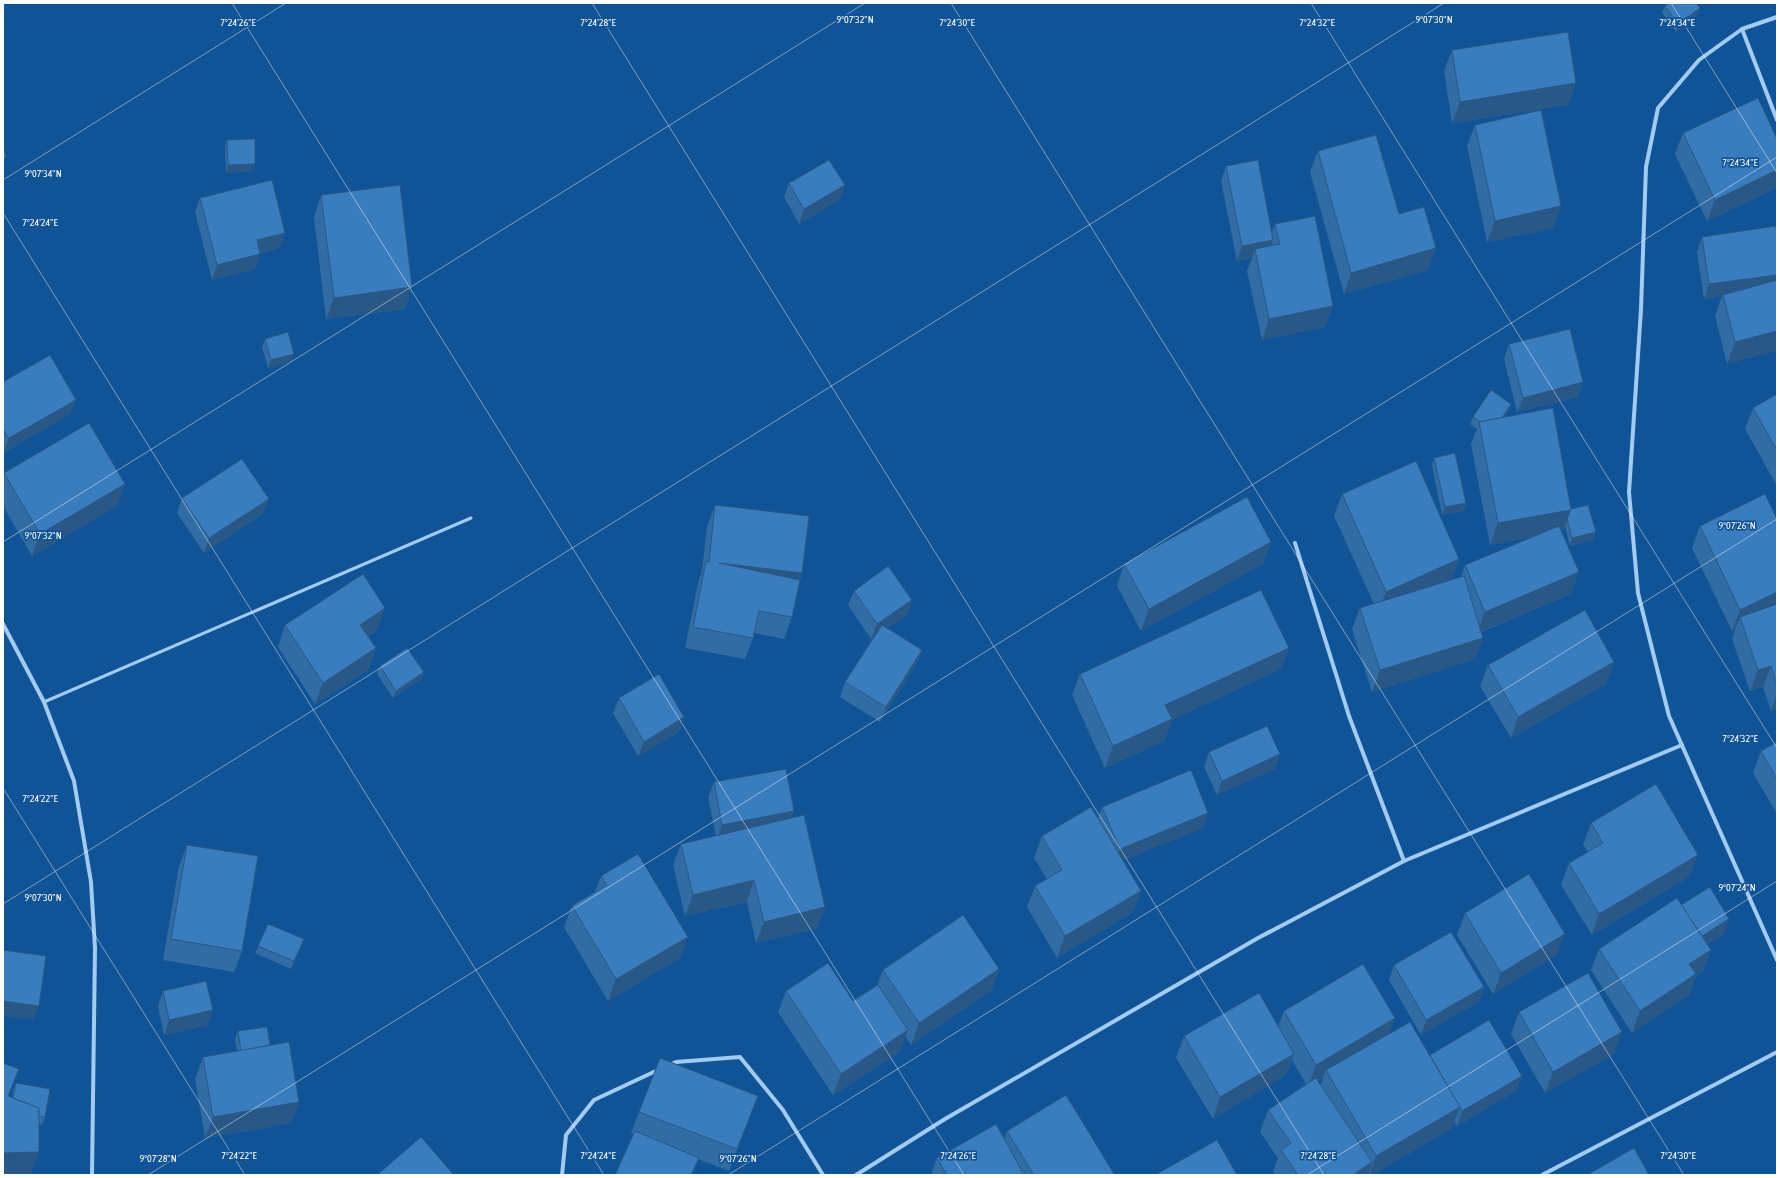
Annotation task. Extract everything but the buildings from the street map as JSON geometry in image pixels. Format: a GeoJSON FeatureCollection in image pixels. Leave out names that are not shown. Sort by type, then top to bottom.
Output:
{"type":"FeatureCollection","features":[{"type":"Feature","properties":{"kind":"street"},"geometry":{"type":"LineString","coordinates":[[1777,17],[1742,29],[1698,60],[1658,108],[1646,167],[1641,309],[1629,492],[1638,593],[1669,716],[1777,960]]}},
{"type":"Feature","properties":{"kind":"street"},"geometry":{"type":"LineString","coordinates":[[1742,29],[1777,120]]}},
{"type":"Feature","properties":{"kind":"street"},"geometry":{"type":"LineString","coordinates":[[1295,544],[1349,716],[1404,861]]}},
{"type":"Feature","properties":{"kind":"street"},"geometry":{"type":"LineString","coordinates":[[3,624],[44,702],[74,782],[91,882],[95,948],[92,1175]]}},
{"type":"Feature","properties":{"kind":"street"},"geometry":{"type":"LineString","coordinates":[[856,1175],[945,1119],[1258,938],[1404,861],[1682,745]]}},
{"type":"Feature","properties":{"kind":"street"},"geometry":{"type":"LineString","coordinates":[[1542,1175],[1777,1052]]}},
{"type":"Feature","properties":{"kind":"street"},"geometry":{"type":"LineString","coordinates":[[562,1175],[566,1135],[594,1100],[676,1062],[740,1057],[784,1110],[823,1175]]}},
{"type":"Feature","properties":{"kind":"lane"},"geometry":{"type":"LineString","coordinates":[[44,702],[471,518]]}}]}
